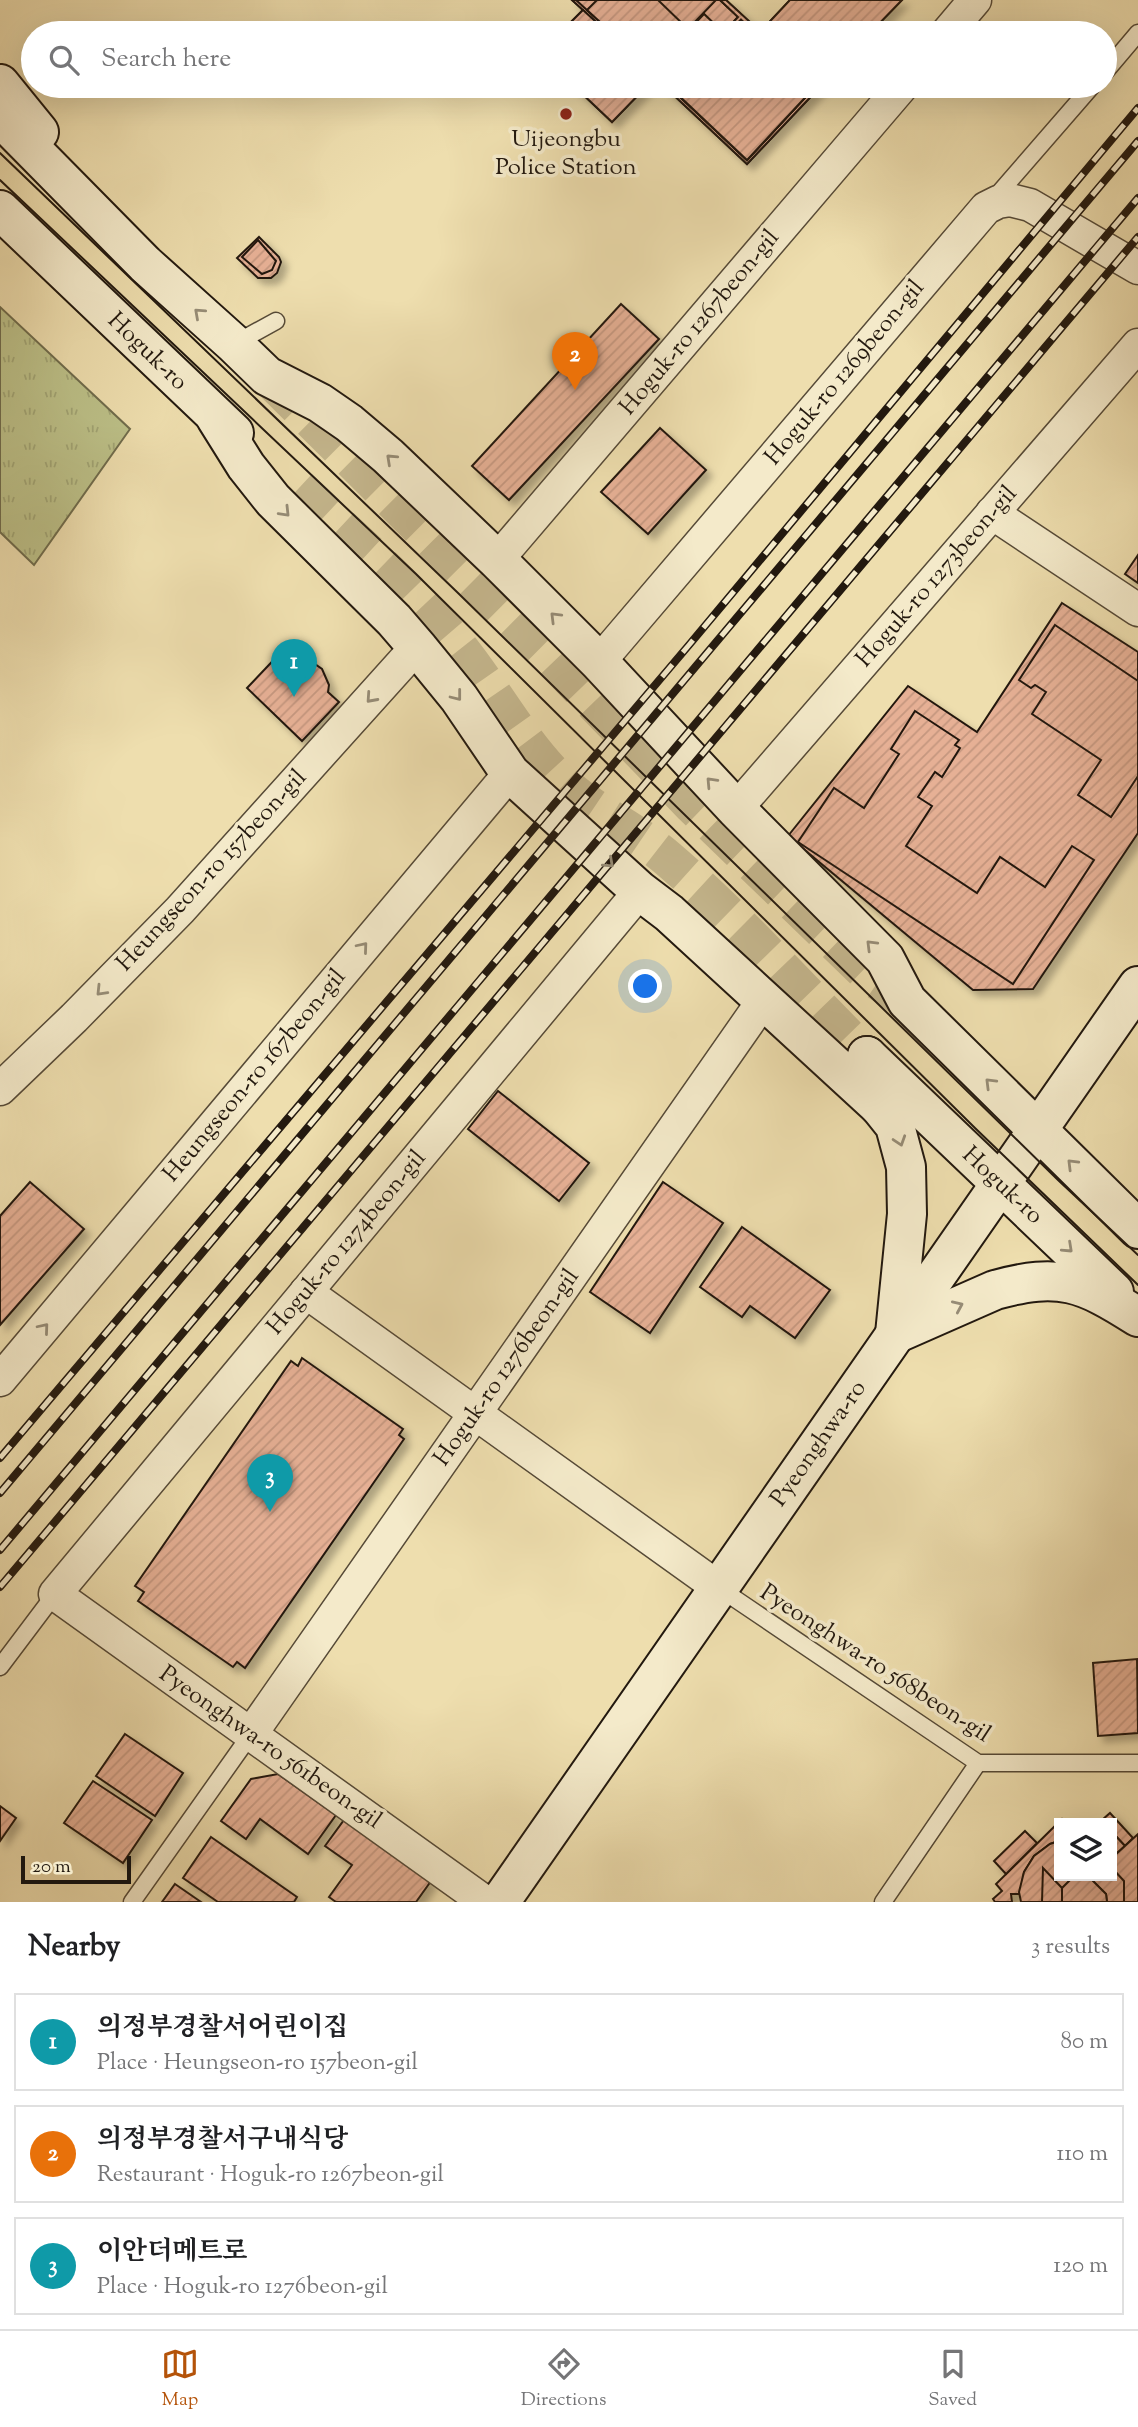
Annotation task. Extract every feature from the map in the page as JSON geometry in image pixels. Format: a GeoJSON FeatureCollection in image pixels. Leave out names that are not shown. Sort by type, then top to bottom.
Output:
{"type":"FeatureCollection","features":[{"type":"Feature","properties":{"kind":"street"},"geometry":{"type":"LineString","coordinates":[[957,21],[975,0]]}},
{"type":"Feature","properties":{"kind":"street"},"geometry":{"type":"LineString","coordinates":[[0,84],[145,264]]}},
{"type":"Feature","properties":{"kind":"street","name":"Hoguk-ro 1267beon-gil"},"geometry":{"type":"LineString","coordinates":[[497,560],[892,98]]}},
{"type":"Feature","properties":{"kind":"street"},"geometry":{"type":"LineString","coordinates":[[0,117],[145,264],[267,376],[320,403],[349,423],[388,456],[497,560],[886,959],[907,1001],[1138,1229]]}},
{"type":"Feature","properties":{"kind":"street"},"geometry":{"type":"LineString","coordinates":[[986,208],[1010,200],[1030,205],[1138,268]]}},
{"type":"Feature","properties":{"kind":"street","name":"Hoguk-ro 1269beon-gil"},"geometry":{"type":"LineString","coordinates":[[599,662],[986,208]]}},
{"type":"Feature","properties":{"kind":"street","name":"Hoguk-ro"},"geometry":{"type":"LineString","coordinates":[[0,210],[216,418],[299,488]]}},
{"type":"Feature","properties":{"kind":"street"},"geometry":{"type":"LineString","coordinates":[[0,232],[107,314]]}},
{"type":"Feature","properties":{"kind":"street","name":"Hoguk-ro 1273beon-gil"},"geometry":{"type":"LineString","coordinates":[[737,809],[1138,345]]}},
{"type":"Feature","properties":{"kind":"street"},"geometry":{"type":"LineString","coordinates":[[216,418],[246,466],[273,500],[394,620],[419,649],[459,698],[510,773],[879,1106],[895,1126],[905,1159],[908,1186],[895,1334],[995,1290],[1046,1281],[1079,1284],[1138,1315]]}},
{"type":"Feature","properties":{"kind":"street"},"geometry":{"type":"LineString","coordinates":[[992,513],[1138,610]]}},
{"type":"Feature","properties":{"kind":"street","name":"Heungseon-ro 157beon-gil"},"geometry":{"type":"LineString","coordinates":[[0,1089],[180,910],[404,661],[419,649]]}},
{"type":"Feature","properties":{"kind":"street","name":"Heungseon-ro 167beon-gil"},"geometry":{"type":"LineString","coordinates":[[0,1380],[510,773]]}},
{"type":"Feature","properties":{"kind":"street","name":"Hoguk-ro 1274beon-gil"},"geometry":{"type":"LineString","coordinates":[[55,1594],[640,891]]}},
{"type":"Feature","properties":{"kind":"street","name":"Pyeonghwa-ro"},"geometry":{"type":"LineString","coordinates":[[500,1902],[1138,986]]}},
{"type":"Feature","properties":{"kind":"street","name":"Hoguk-ro 1276beon-gil"},"geometry":{"type":"LineString","coordinates":[[251,1734],[763,1001]]}},
{"type":"Feature","properties":{"kind":"street"},"geometry":{"type":"LineString","coordinates":[[808,1042],[867,1056],[879,1106]]}},
{"type":"Feature","properties":{"kind":"street","name":"Hoguk-ro"},"geometry":{"type":"LineString","coordinates":[[867,1056],[1138,1315]]}},
{"type":"Feature","properties":{"kind":"street"},"geometry":{"type":"LineString","coordinates":[[306,1292],[719,1588]]}},
{"type":"Feature","properties":{"kind":"street","name":"Pyeonghwa-ro 561beon-gil"},"geometry":{"type":"LineString","coordinates":[[55,1594],[485,1902]]}},
{"type":"Feature","properties":{"kind":"lane"},"geometry":{"type":"LineString","coordinates":[[1117,58],[1138,33]]}},
{"type":"Feature","properties":{"kind":"lane","name":"Hoguk-ro 1269beon-gil"},"geometry":{"type":"LineString","coordinates":[[986,208],[1082,98]]}},
{"type":"Feature","properties":{"kind":"lane"},"geometry":{"type":"LineString","coordinates":[[234,344],[276,321]]}},
{"type":"Feature","properties":{"kind":"lane","name":"Pyeonghwa-ro 568beon-gil"},"geometry":{"type":"LineString","coordinates":[[719,1588],[978,1762],[1138,1763]]}},
{"type":"Feature","properties":{"kind":"lane"},"geometry":{"type":"LineString","coordinates":[[0,1667],[55,1594]]}},
{"type":"Feature","properties":{"kind":"lane"},"geometry":{"type":"LineString","coordinates":[[132,1902],[251,1734]]}},
{"type":"Feature","properties":{"kind":"lane"},"geometry":{"type":"LineString","coordinates":[[891,1899],[978,1762]]}},
{"type":"Feature","properties":{"kind":"green space"},"geometry":{"type":"Polygon","coordinates":[[[0,307],[130,429],[34,565],[0,532],[0,307]]]}},
{"type":"Feature","properties":{"kind":"building"},"geometry":{"type":"Polygon","coordinates":[[[572,0],[576,0],[599,21],[572,21],[583,10],[572,0]]]}},
{"type":"Feature","properties":{"kind":"building"},"geometry":{"type":"Polygon","coordinates":[[[572,0],[577,0],[584,7],[591,0],[597,0],[587,10],[599,21],[595,21],[572,0]]]}},
{"type":"Feature","properties":{"kind":"building"},"geometry":{"type":"Polygon","coordinates":[[[576,0],[658,0],[680,21],[599,21],[576,0]]]}},
{"type":"Feature","properties":{"kind":"building"},"geometry":{"type":"Polygon","coordinates":[[[597,0],[720,0],[738,17],[734,21],[711,21],[704,14],[697,21],[599,21],[587,10],[597,0]]]}},
{"type":"Feature","properties":{"kind":"building"},"geometry":{"type":"Polygon","coordinates":[[[658,0],[716,0],[696,21],[680,21],[658,0]]]}},
{"type":"Feature","properties":{"kind":"building"},"geometry":{"type":"Polygon","coordinates":[[[716,0],[720,0],[743,21],[696,21],[716,0]]]}},
{"type":"Feature","properties":{"kind":"building"},"geometry":{"type":"Polygon","coordinates":[[[720,0],[726,0],[748,21],[743,21],[720,0]]]}},
{"type":"Feature","properties":{"kind":"building"},"geometry":{"type":"Polygon","coordinates":[[[720,0],[726,0],[749,21],[734,21],[738,17],[720,0]]]}},
{"type":"Feature","properties":{"kind":"building"},"geometry":{"type":"Polygon","coordinates":[[[790,0],[902,0],[882,21],[770,21],[790,0]]]}},
{"type":"Feature","properties":{"kind":"building"},"geometry":{"type":"Polygon","coordinates":[[[790,0],[902,0],[882,21],[770,21],[790,0]]]}},
{"type":"Feature","properties":{"kind":"building"},"geometry":{"type":"Polygon","coordinates":[[[583,10],[595,21],[572,21],[583,10]]]}},
{"type":"Feature","properties":{"kind":"building"},"geometry":{"type":"Polygon","coordinates":[[[704,14],[711,21],[697,21],[704,14]]]}},
{"type":"Feature","properties":{"kind":"building"},"geometry":{"type":"Polygon","coordinates":[[[587,98],[635,98],[612,122],[587,98]]]}},
{"type":"Feature","properties":{"kind":"building"},"geometry":{"type":"Polygon","coordinates":[[[587,98],[635,98],[612,122],[587,98]]]}},
{"type":"Feature","properties":{"kind":"building"},"geometry":{"type":"Polygon","coordinates":[[[677,98],[681,98],[747,160],[805,98],[810,98],[747,164],[677,98]]]}},
{"type":"Feature","properties":{"kind":"building"},"geometry":{"type":"Polygon","coordinates":[[[677,98],[681,98],[747,160],[805,98],[810,98],[747,164],[677,98]]]}},
{"type":"Feature","properties":{"kind":"building"},"geometry":{"type":"Polygon","coordinates":[[[681,98],[805,98],[747,160],[681,98]]]}},
{"type":"Feature","properties":{"kind":"building"},"geometry":{"type":"Polygon","coordinates":[[[681,98],[805,98],[747,160],[681,98]]]}},
{"type":"Feature","properties":{"kind":"building"},"geometry":{"type":"Polygon","coordinates":[[[681,98],[805,98],[747,160],[681,98]]]}},
{"type":"Feature","properties":{"kind":"building"},"geometry":{"type":"Polygon","coordinates":[[[681,98],[805,98],[747,160],[681,98]]]}},
{"type":"Feature","properties":{"kind":"building"},"geometry":{"type":"Polygon","coordinates":[[[259,237],[281,262],[277,273],[271,278],[258,278],[237,258],[259,237]]]}},
{"type":"Feature","properties":{"kind":"building"},"geometry":{"type":"Polygon","coordinates":[[[258,240],[276,261],[272,270],[262,274],[242,257],[258,240]]]}},
{"type":"Feature","properties":{"kind":"building"},"geometry":{"type":"Polygon","coordinates":[[[621,304],[659,339],[509,500],[472,466],[621,304]]]}},
{"type":"Feature","properties":{"kind":"building"},"geometry":{"type":"Polygon","coordinates":[[[660,428],[706,470],[648,534],[601,492],[660,428]]]}},
{"type":"Feature","properties":{"kind":"building"},"geometry":{"type":"Polygon","coordinates":[[[1138,555],[1138,583],[1125,574],[1138,555]]]}},
{"type":"Feature","properties":{"kind":"building"},"geometry":{"type":"Polygon","coordinates":[[[1062,603],[1138,652],[1138,833],[1033,989],[973,990],[788,836],[908,686],[977,732],[1062,603]]]}},
{"type":"Feature","properties":{"kind":"building"},"geometry":{"type":"Polygon","coordinates":[[[1055,625],[1138,681],[1138,776],[1111,817],[1078,795],[1101,760],[1032,714],[1046,692],[1035,685],[1031,688],[1019,680],[1055,625]]]}},
{"type":"Feature","properties":{"kind":"building"},"geometry":{"type":"Polygon","coordinates":[[[284,649],[294,659],[309,660],[322,669],[329,685],[328,692],[339,702],[302,741],[247,688],[284,649]]]}},
{"type":"Feature","properties":{"kind":"building"},"geometry":{"type":"Polygon","coordinates":[[[915,711],[959,740],[955,745],[960,748],[942,777],[935,772],[918,797],[932,806],[906,846],[977,893],[1000,857],[1045,887],[1072,846],[1094,860],[1013,984],[798,842],[834,788],[864,808],[899,754],[891,749],[915,711]]]}},
{"type":"Feature","properties":{"kind":"building"},"geometry":{"type":"Polygon","coordinates":[[[498,1091],[589,1163],[559,1201],[468,1129],[498,1091]]]}},
{"type":"Feature","properties":{"kind":"building"},"geometry":{"type":"Polygon","coordinates":[[[30,1182],[84,1229],[0,1325],[0,1216],[30,1182]]]}},
{"type":"Feature","properties":{"kind":"building"},"geometry":{"type":"Polygon","coordinates":[[[663,1182],[723,1223],[650,1333],[590,1292],[663,1182]]]}},
{"type":"Feature","properties":{"kind":"building"},"geometry":{"type":"Polygon","coordinates":[[[742,1227],[830,1290],[795,1338],[750,1306],[742,1317],[700,1287],[742,1227]]]}},
{"type":"Feature","properties":{"kind":"building"},"geometry":{"type":"Polygon","coordinates":[[[302,1358],[403,1429],[399,1435],[404,1439],[245,1668],[237,1662],[233,1667],[138,1601],[144,1592],[135,1586],[291,1361],[298,1366],[302,1358]]]}},
{"type":"Feature","properties":{"kind":"building"},"geometry":{"type":"Polygon","coordinates":[[[1137,1659],[1138,1733],[1098,1736],[1093,1663],[1137,1659]]]}},
{"type":"Feature","properties":{"kind":"building"},"geometry":{"type":"Polygon","coordinates":[[[125,1734],[183,1773],[155,1816],[96,1776],[125,1734]]]}},
{"type":"Feature","properties":{"kind":"building"},"geometry":{"type":"Polygon","coordinates":[[[278,1774],[336,1815],[308,1854],[260,1819],[246,1839],[221,1821],[251,1779],[278,1774]]]}},
{"type":"Feature","properties":{"kind":"building"},"geometry":{"type":"Polygon","coordinates":[[[93,1781],[152,1820],[123,1863],[64,1823],[93,1781]]]}},
{"type":"Feature","properties":{"kind":"building"},"geometry":{"type":"Polygon","coordinates":[[[0,1806],[16,1818],[0,1841],[0,1806]]]}},
{"type":"Feature","properties":{"kind":"building"},"geometry":{"type":"Polygon","coordinates":[[[344,1820],[431,1881],[416,1902],[336,1902],[329,1897],[352,1865],[325,1846],[344,1820]]]}},
{"type":"Feature","properties":{"kind":"building"},"geometry":{"type":"Polygon","coordinates":[[[1117,1821],[1133,1838],[1125,1846],[1117,1837],[1117,1821]]]}},
{"type":"Feature","properties":{"kind":"building"},"geometry":{"type":"Polygon","coordinates":[[[1054,1827],[1054,1843],[1034,1856],[1024,1872],[1020,1894],[1011,1894],[1012,1902],[995,1902],[993,1899],[1002,1891],[996,1884],[1054,1827]]]}},
{"type":"Feature","properties":{"kind":"building"},"geometry":{"type":"Polygon","coordinates":[[[1025,1831],[1037,1843],[1006,1874],[994,1861],[1025,1831]]]}},
{"type":"Feature","properties":{"kind":"building"},"geometry":{"type":"Polygon","coordinates":[[[1138,1834],[1138,1902],[1021,1902],[1019,1892],[1024,1872],[1034,1856],[1050,1844],[1054,1843],[1054,1881],[1117,1881],[1117,1853],[1138,1834]]]}},
{"type":"Feature","properties":{"kind":"building"},"geometry":{"type":"Polygon","coordinates":[[[211,1837],[297,1897],[294,1902],[218,1902],[183,1878],[211,1837]]]}},
{"type":"Feature","properties":{"kind":"building"},"geometry":{"type":"Polygon","coordinates":[[[1117,1837],[1125,1846],[1117,1853],[1117,1837]]]}},
{"type":"Feature","properties":{"kind":"building"},"geometry":{"type":"Polygon","coordinates":[[[1043,1868],[1062,1888],[1062,1902],[1042,1902],[1043,1868]]]}},
{"type":"Feature","properties":{"kind":"building"},"geometry":{"type":"Polygon","coordinates":[[[1117,1873],[1124,1881],[1124,1902],[1107,1902],[1106,1894],[1093,1881],[1117,1881],[1117,1873]]]}},
{"type":"Feature","properties":{"kind":"building"},"geometry":{"type":"Polygon","coordinates":[[[1069,1881],[1093,1881],[1106,1894],[1107,1902],[1062,1902],[1062,1888],[1069,1881]]]}},
{"type":"Feature","properties":{"kind":"building"},"geometry":{"type":"Polygon","coordinates":[[[175,1884],[201,1902],[162,1902],[175,1884]]]}},
{"type":"Feature","properties":{"kind":"tunnel"},"geometry":{"type":"LineString","coordinates":[[271,380],[541,648],[692,805],[869,975],[907,1001]]}},
{"type":"Feature","properties":{"kind":"tunnel"},"geometry":{"type":"LineString","coordinates":[[299,488],[381,564],[439,624],[470,662],[532,749],[560,781],[586,802],[641,838],[693,881],[867,1056]]}},
{"type":"Feature","properties":{"kind":"tram line"},"geometry":{"type":"LineString","coordinates":[[0,153],[457,592],[1138,1255]]}},
{"type":"Feature","properties":{"kind":"tram line"},"geometry":{"type":"LineString","coordinates":[[0,180],[416,574],[975,1128],[1138,1285]]}},
{"type":"Feature","properties":{"kind":"railway"},"geometry":{"type":"LineString","coordinates":[[0,1458],[689,645],[1138,108]]}},
{"type":"Feature","properties":{"kind":"railway"},"geometry":{"type":"LineString","coordinates":[[0,1493],[1138,141]]}},
{"type":"Feature","properties":{"kind":"railway"},"geometry":{"type":"LineString","coordinates":[[0,1550],[1138,198]]}},
{"type":"Feature","properties":{"kind":"railway"},"geometry":{"type":"LineString","coordinates":[[0,1587],[1138,237]]}},
{"type":"Feature","properties":{"kind":"place","name":"Uijeongbu Police Station"},"geometry":{"type":"Point","coordinates":[566,114]}},
{"type":"Feature","properties":{"kind":"place","name":"의정부경찰서구내식당"},"geometry":{"type":"Point","coordinates":[575,390]}},
{"type":"Feature","properties":{"kind":"place","name":"의정부경찰서어린이집"},"geometry":{"type":"Point","coordinates":[294,697]}},
{"type":"Feature","properties":{"kind":"place","name":"이안더메트로"},"geometry":{"type":"Point","coordinates":[270,1512]}}]}
